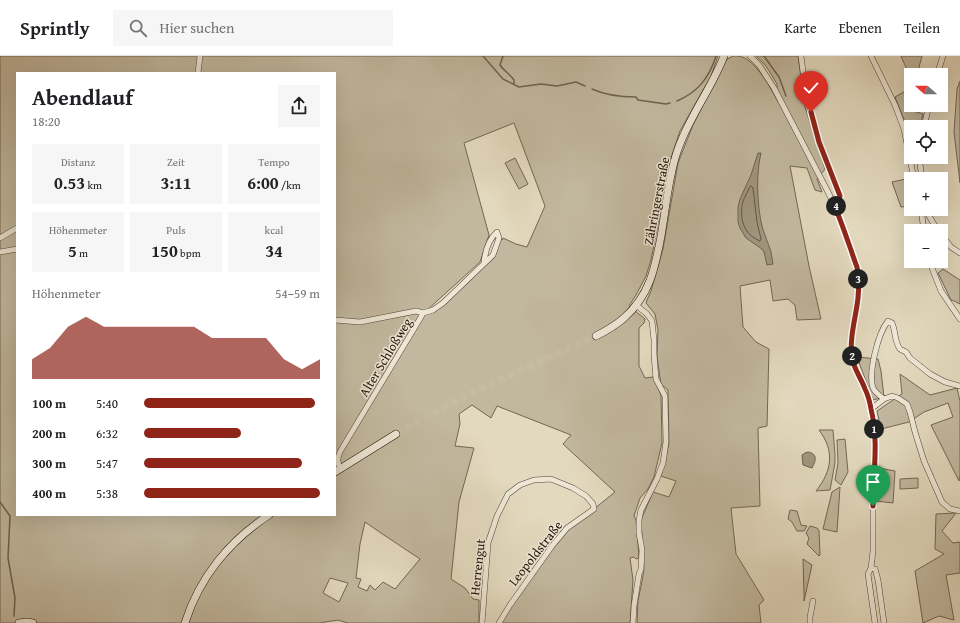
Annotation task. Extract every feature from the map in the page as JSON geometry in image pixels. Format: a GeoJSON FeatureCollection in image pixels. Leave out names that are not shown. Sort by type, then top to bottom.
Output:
{"type":"FeatureCollection","features":[{"type":"Feature","properties":{"kind":"main road","name":"Zähringerstraße"},"geometry":{"type":"LineString","coordinates":[[596,336],[624,318],[636,305],[647,288],[654,269],[677,152],[685,131],[713,80],[724,56]]}},
{"type":"Feature","properties":{"kind":"main road"},"geometry":{"type":"LineString","coordinates":[[338,471],[396,434]]}},
{"type":"Feature","properties":{"kind":"main road"},"geometry":{"type":"LineString","coordinates":[[185,623],[196,596],[213,566],[236,541],[268,516]]}},
{"type":"Feature","properties":{"kind":"main road"},"geometry":{"type":"LineString","coordinates":[[19,623],[32,623]]}},
{"type":"Feature","properties":{"kind":"street"},"geometry":{"type":"LineString","coordinates":[[198,72],[200,56]]}},
{"type":"Feature","properties":{"kind":"street"},"geometry":{"type":"LineString","coordinates":[[750,56],[759,65],[774,88],[835,207],[857,267],[858,297],[852,333],[852,359],[865,388],[874,425],[875,458],[873,488],[873,551],[871,568],[868,574],[875,623]]}},
{"type":"Feature","properties":{"kind":"street"},"geometry":{"type":"LineString","coordinates":[[801,56],[811,112],[819,142],[840,196],[835,207]]}},
{"type":"Feature","properties":{"kind":"street"},"geometry":{"type":"LineString","coordinates":[[871,56],[895,105],[904,129],[913,172]]}},
{"type":"Feature","properties":{"kind":"street"},"geometry":{"type":"LineString","coordinates":[[939,68],[943,56]]}},
{"type":"Feature","properties":{"kind":"street"},"geometry":{"type":"LineString","coordinates":[[0,238],[16,229]]}},
{"type":"Feature","properties":{"kind":"street"},"geometry":{"type":"LineString","coordinates":[[423,313],[433,310],[443,303],[484,263],[492,255],[499,238],[497,232],[490,242],[485,254],[484,263]]}},
{"type":"Feature","properties":{"kind":"street"},"geometry":{"type":"LineString","coordinates":[[948,243],[960,253]]}},
{"type":"Feature","properties":{"kind":"street"},"geometry":{"type":"LineString","coordinates":[[0,252],[16,249]]}},
{"type":"Feature","properties":{"kind":"street"},"geometry":{"type":"LineString","coordinates":[[932,268],[941,292],[960,319]]}},
{"type":"Feature","properties":{"kind":"street"},"geometry":{"type":"LineString","coordinates":[[633,623],[638,580],[642,568],[639,520],[641,510],[663,463],[666,442],[665,396],[656,379],[652,321],[647,314],[636,305]]}},
{"type":"Feature","properties":{"kind":"street","name":"Alter Schloßweg"},"geometry":{"type":"LineString","coordinates":[[336,320],[360,322],[416,311],[423,313],[406,344],[341,450],[338,456],[338,471]]}},
{"type":"Feature","properties":{"kind":"street"},"geometry":{"type":"LineString","coordinates":[[884,399],[874,389],[872,380],[878,341],[885,324],[888,321],[892,323],[895,341],[900,350],[906,352],[910,358],[930,374],[945,382],[960,386]]}},
{"type":"Feature","properties":{"kind":"street"},"geometry":{"type":"LineString","coordinates":[[871,409],[884,399],[892,396],[907,404],[924,461],[942,502],[950,509],[960,511]]}},
{"type":"Feature","properties":{"kind":"street","name":"Herrengut"},"geometry":{"type":"LineString","coordinates":[[482,623],[488,543],[508,494],[520,485],[534,480],[551,479],[580,492],[593,504]]}},
{"type":"Feature","properties":{"kind":"street","name":"Leopoldstraße"},"geometry":{"type":"LineString","coordinates":[[499,623],[510,605],[566,528],[594,510],[593,504]]}},
{"type":"Feature","properties":{"kind":"street"},"geometry":{"type":"LineString","coordinates":[[871,568],[875,569],[878,580],[884,623]]}},
{"type":"Feature","properties":{"kind":"street"},"geometry":{"type":"LineString","coordinates":[[810,623],[813,601]]}},
{"type":"Feature","properties":{"kind":"shaded area"},"geometry":{"type":"Polygon","coordinates":[[[0,56],[718,56],[711,76],[680,131],[671,158],[651,260],[646,276],[629,306],[645,319],[644,323],[639,328],[639,366],[645,378],[653,377],[661,395],[662,443],[654,477],[648,489],[640,498],[634,516],[636,520],[639,558],[630,558],[633,580],[630,623],[499,623],[567,528],[615,492],[563,444],[571,435],[497,406],[491,418],[472,405],[459,414],[460,424],[455,446],[474,448],[459,502],[451,579],[465,588],[473,599],[479,600],[479,623],[348,623],[338,620],[319,623],[0,623],[0,56]],[[514,123],[464,143],[489,235],[480,262],[426,311],[433,310],[492,255],[499,238],[502,240],[503,238],[527,247],[545,206],[514,123]],[[365,522],[360,544],[356,578],[361,579],[358,587],[367,591],[370,585],[375,590],[383,582],[395,589],[420,559],[365,522]],[[330,578],[323,593],[339,602],[348,583],[330,578]]]}},
{"type":"Feature","properties":{"kind":"shaded area"},"geometry":{"type":"Polygon","coordinates":[[[733,56],[742,57],[753,64],[763,76],[778,102],[777,84],[766,66],[756,56],[798,56],[805,107],[825,169],[817,179],[822,192],[815,190],[807,168],[790,166],[809,266],[821,319],[797,320],[795,305],[788,299],[773,301],[770,280],[740,286],[743,327],[756,342],[769,349],[767,426],[758,428],[760,506],[731,508],[736,554],[764,600],[759,605],[761,623],[637,623],[638,601],[644,569],[641,520],[653,492],[669,497],[676,481],[661,476],[669,443],[668,390],[661,384],[657,357],[658,330],[655,314],[646,303],[663,249],[678,163],[693,125],[726,60],[733,56]]]}},
{"type":"Feature","properties":{"kind":"shaded area"},"geometry":{"type":"Polygon","coordinates":[[[901,56],[922,56],[919,68],[906,68],[901,56]]]}},
{"type":"Feature","properties":{"kind":"shaded area"},"geometry":{"type":"Polygon","coordinates":[[[960,81],[960,183],[954,132],[957,89],[960,81]]]}},
{"type":"Feature","properties":{"kind":"shaded area"},"geometry":{"type":"Polygon","coordinates":[[[904,92],[904,112],[916,112],[923,114],[922,120],[904,120],[895,97],[904,92]]]}},
{"type":"Feature","properties":{"kind":"shaded area"},"geometry":{"type":"Polygon","coordinates":[[[515,158],[528,184],[519,189],[505,163],[515,158]]]}},
{"type":"Feature","properties":{"kind":"shaded area"},"geometry":{"type":"Polygon","coordinates":[[[904,179],[904,207],[901,207],[892,182],[904,179]]]}},
{"type":"Feature","properties":{"kind":"shaded area"},"geometry":{"type":"Polygon","coordinates":[[[943,269],[960,280],[960,304],[951,300],[938,273],[943,269]]]}},
{"type":"Feature","properties":{"kind":"shaded area"},"geometry":{"type":"Polygon","coordinates":[[[857,357],[878,359],[884,397],[873,400],[857,357]]]}},
{"type":"Feature","properties":{"kind":"shaded area"},"geometry":{"type":"Polygon","coordinates":[[[900,374],[930,395],[957,388],[960,401],[959,481],[931,425],[953,417],[948,403],[924,412],[909,422],[881,429],[877,411],[902,394],[900,374]]]}},
{"type":"Feature","properties":{"kind":"shaded area"},"geometry":{"type":"Polygon","coordinates":[[[819,430],[833,430],[835,463],[830,490],[816,491],[825,476],[830,461],[828,446],[819,430]]]}},
{"type":"Feature","properties":{"kind":"shaded area"},"geometry":{"type":"Polygon","coordinates":[[[845,439],[848,472],[841,485],[835,480],[838,463],[837,440],[845,439]]]}},
{"type":"Feature","properties":{"kind":"shaded area"},"geometry":{"type":"Polygon","coordinates":[[[879,468],[895,471],[893,503],[876,501],[879,468]]]}},
{"type":"Feature","properties":{"kind":"shaded area"},"geometry":{"type":"Polygon","coordinates":[[[918,478],[918,488],[900,489],[900,479],[918,478]]]}},
{"type":"Feature","properties":{"kind":"shaded area"},"geometry":{"type":"Polygon","coordinates":[[[840,487],[837,532],[823,529],[832,492],[840,487]]]}},
{"type":"Feature","properties":{"kind":"shaded area"},"geometry":{"type":"Polygon","coordinates":[[[790,510],[797,511],[801,525],[807,526],[804,531],[797,531],[792,522],[788,519],[790,510]]]}},
{"type":"Feature","properties":{"kind":"shaded area"},"geometry":{"type":"Polygon","coordinates":[[[956,513],[942,531],[953,543],[960,542],[960,573],[946,575],[954,620],[939,616],[923,623],[915,571],[944,554],[935,549],[936,514],[956,513]]]}},
{"type":"Feature","properties":{"kind":"shaded area"},"geometry":{"type":"Polygon","coordinates":[[[810,526],[817,528],[819,531],[819,556],[807,544],[809,538],[806,533],[810,526]]]}},
{"type":"Feature","properties":{"kind":"shaded area"},"geometry":{"type":"Polygon","coordinates":[[[803,559],[812,565],[804,601],[804,594],[803,559]]]}},
{"type":"Feature","properties":{"kind":"water"},"geometry":{"type":"Polygon","coordinates":[[[758,153],[761,153],[759,161],[758,196],[761,222],[771,252],[773,264],[767,265],[762,249],[746,238],[738,222],[738,207],[740,199],[751,175],[758,153]]]}},
{"type":"Feature","properties":{"kind":"water"},"geometry":{"type":"Polygon","coordinates":[[[808,452],[814,454],[815,456],[815,461],[812,468],[803,465],[802,455],[808,452]]]}},
{"type":"Feature","properties":{"kind":"waterway"},"geometry":{"type":"LineString","coordinates":[[483,56],[503,79],[519,87],[541,84],[557,86],[576,82],[585,86]]}},
{"type":"Feature","properties":{"kind":"waterway"},"geometry":{"type":"LineString","coordinates":[[503,56],[500,65],[514,80],[514,84]]}},
{"type":"Feature","properties":{"kind":"waterway"},"geometry":{"type":"LineString","coordinates":[[677,101],[697,89],[706,78],[716,56]]}},
{"type":"Feature","properties":{"kind":"waterway"},"geometry":{"type":"LineString","coordinates":[[764,56],[779,77],[786,96]]}},
{"type":"Feature","properties":{"kind":"waterway"},"geometry":{"type":"LineString","coordinates":[[592,89],[602,93],[625,97],[636,97],[638,100],[666,104],[670,103]]}},
{"type":"Feature","properties":{"kind":"waterway"},"geometry":{"type":"LineString","coordinates":[[0,502],[10,516],[8,558],[15,598],[14,616]]}},
{"type":"Feature","properties":{"kind":"tunnel"},"geometry":{"type":"LineString","coordinates":[[396,434],[465,396],[596,336]]}},
{"type":"Feature","properties":{"kind":"route"},"geometry":{"type":"LineString","coordinates":[[811,112],[819,142],[840,196],[835,207],[857,267],[859,281],[852,333],[852,359],[865,388],[874,425],[875,458],[873,506]]}}]}
